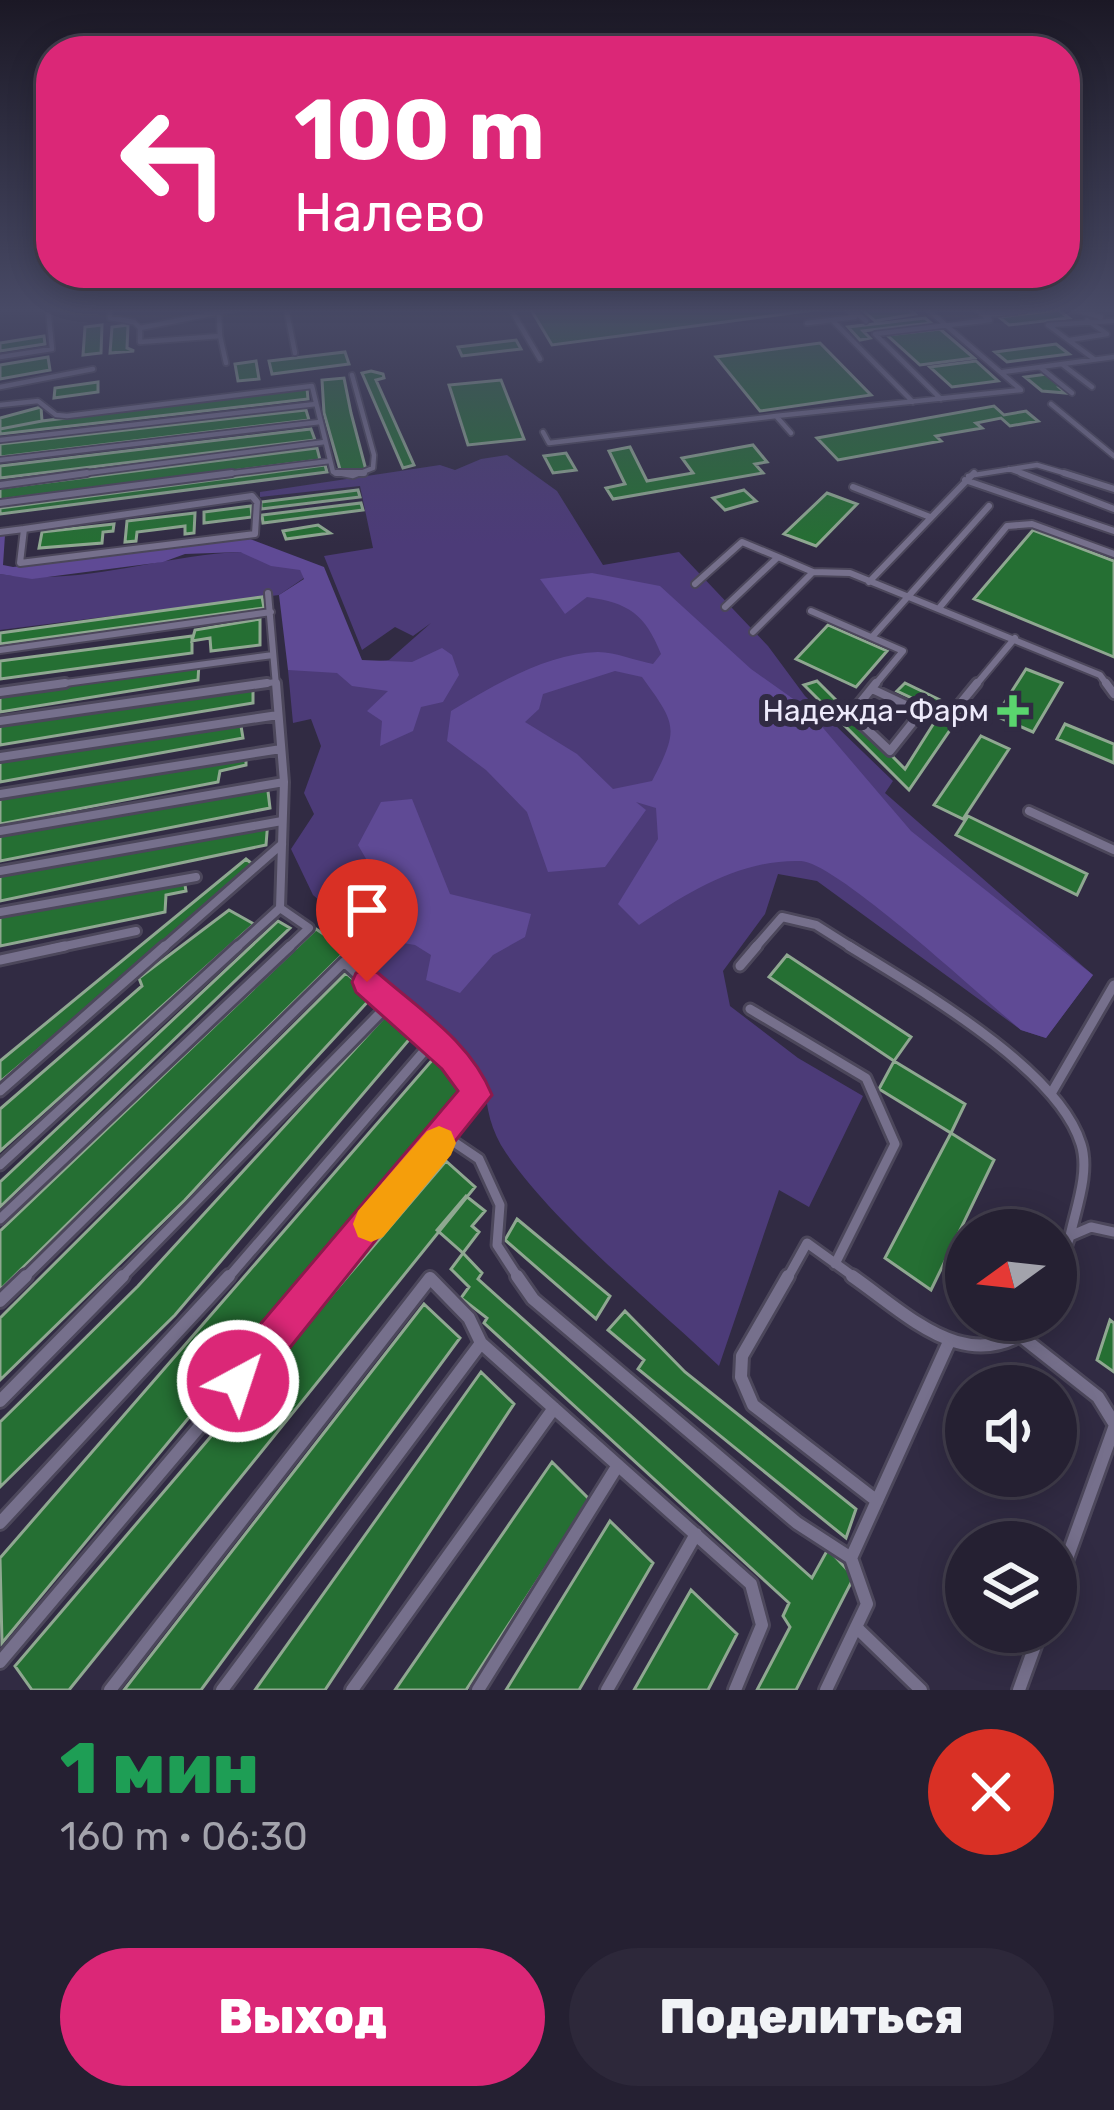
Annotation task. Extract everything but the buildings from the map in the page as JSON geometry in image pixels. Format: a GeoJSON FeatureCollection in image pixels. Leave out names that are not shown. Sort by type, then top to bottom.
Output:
{"type":"FeatureCollection","features":[{"type":"Feature","properties":{"kind":"lane"},"geometry":{"type":"LineString","coordinates":[[0,406],[38,400],[56,415],[68,416],[305,387]]}},
{"type":"Feature","properties":{"kind":"lane"},"geometry":{"type":"LineString","coordinates":[[312,387],[330,461],[340,476],[373,468],[374,454],[355,387]]}},
{"type":"Feature","properties":{"kind":"lane"},"geometry":{"type":"LineString","coordinates":[[898,387],[914,403]]}},
{"type":"Feature","properties":{"kind":"lane"},"geometry":{"type":"LineString","coordinates":[[929,387],[942,400]]}},
{"type":"Feature","properties":{"kind":"lane"},"geometry":{"type":"LineString","coordinates":[[543,432],[549,443],[1022,390],[1018,387]]}},
{"type":"Feature","properties":{"kind":"lane"},"geometry":{"type":"LineString","coordinates":[[1064,387],[1072,393]]}},
{"type":"Feature","properties":{"kind":"lane"},"geometry":{"type":"LineString","coordinates":[[0,440],[316,404]]}},
{"type":"Feature","properties":{"kind":"lane"},"geometry":{"type":"LineString","coordinates":[[1051,404],[1114,456]]}},
{"type":"Feature","properties":{"kind":"lane"},"geometry":{"type":"LineString","coordinates":[[776,416],[791,433]]}},
{"type":"Feature","properties":{"kind":"lane"},"geometry":{"type":"LineString","coordinates":[[0,460],[320,422]]}},
{"type":"Feature","properties":{"kind":"lane"},"geometry":{"type":"LineString","coordinates":[[0,485],[325,442]]}},
{"type":"Feature","properties":{"kind":"lane"},"geometry":{"type":"LineString","coordinates":[[0,503],[330,461]]}},
{"type":"Feature","properties":{"kind":"lane"},"geometry":{"type":"LineString","coordinates":[[869,582],[970,474],[1046,466],[1114,489]]}},
{"type":"Feature","properties":{"kind":"lane"},"geometry":{"type":"LineString","coordinates":[[1009,469],[1114,509]]}},
{"type":"Feature","properties":{"kind":"lane"},"geometry":{"type":"LineString","coordinates":[[965,480],[1114,531]]}},
{"type":"Feature","properties":{"kind":"lane"},"geometry":{"type":"LineString","coordinates":[[853,488],[930,517]]}},
{"type":"Feature","properties":{"kind":"lane"},"geometry":{"type":"LineString","coordinates":[[0,532],[252,496],[256,502],[255,534],[20,563],[24,529]]}},
{"type":"Feature","properties":{"kind":"lane"},"geometry":{"type":"LineString","coordinates":[[872,637],[989,506]]}},
{"type":"Feature","properties":{"kind":"lane"},"geometry":{"type":"LineString","coordinates":[[940,607],[1007,526],[1032,524],[1114,554]]}},
{"type":"Feature","properties":{"kind":"lane"},"geometry":{"type":"LineString","coordinates":[[695,584],[742,542],[813,572],[850,573],[940,607],[1100,675],[1114,694]]}},
{"type":"Feature","properties":{"kind":"lane"},"geometry":{"type":"LineString","coordinates":[[725,607],[778,557]]}},
{"type":"Feature","properties":{"kind":"lane"},"geometry":{"type":"LineString","coordinates":[[753,632],[813,572]]}},
{"type":"Feature","properties":{"kind":"lane"},"geometry":{"type":"LineString","coordinates":[[0,1165],[280,908],[284,782],[268,593]]}},
{"type":"Feature","properties":{"kind":"lane"},"geometry":{"type":"LineString","coordinates":[[811,611],[903,651],[851,714],[890,751],[921,712],[872,689]]}},
{"type":"Feature","properties":{"kind":"lane"},"geometry":{"type":"LineString","coordinates":[[0,650],[271,612]]}},
{"type":"Feature","properties":{"kind":"lane"},"geometry":{"type":"LineString","coordinates":[[959,705],[1015,638]]}},
{"type":"Feature","properties":{"kind":"lane"},"geometry":{"type":"LineString","coordinates":[[0,692],[273,655]]}},
{"type":"Feature","properties":{"kind":"lane"},"geometry":{"type":"LineString","coordinates":[[0,721],[275,682]]}},
{"type":"Feature","properties":{"kind":"lane"},"geometry":{"type":"LineString","coordinates":[[0,757],[278,716]]}},
{"type":"Feature","properties":{"kind":"lane"},"geometry":{"type":"LineString","coordinates":[[0,794],[281,749]]}},
{"type":"Feature","properties":{"kind":"lane"},"geometry":{"type":"LineString","coordinates":[[0,831],[284,782]]}},
{"type":"Feature","properties":{"kind":"lane"},"geometry":{"type":"LineString","coordinates":[[1029,811],[1114,850]]}},
{"type":"Feature","properties":{"kind":"lane"},"geometry":{"type":"LineString","coordinates":[[0,871],[283,821]]}},
{"type":"Feature","properties":{"kind":"lane"},"geometry":{"type":"LineString","coordinates":[[0,1091],[283,843]]}},
{"type":"Feature","properties":{"kind":"lane"},"geometry":{"type":"LineString","coordinates":[[0,912],[196,877]]}},
{"type":"Feature","properties":{"kind":"lane"},"geometry":{"type":"LineString","coordinates":[[0,1219],[309,928],[280,908]]}},
{"type":"Feature","properties":{"kind":"lane"},"geometry":{"type":"LineString","coordinates":[[740,966],[782,917],[816,925],[1008,1054],[1052,1093],[1072,1120],[1084,1163],[1075,1209]]}},
{"type":"Feature","properties":{"kind":"lane"},"geometry":{"type":"LineString","coordinates":[[0,960],[136,931]]}},
{"type":"Feature","properties":{"kind":"lane"},"geometry":{"type":"LineString","coordinates":[[0,1301],[344,962],[467,1074],[476,1095],[446,1136],[0,1662]]}},
{"type":"Feature","properties":{"kind":"lane"},"geometry":{"type":"LineString","coordinates":[[1052,1093],[1114,986]]}},
{"type":"Feature","properties":{"kind":"lane"},"geometry":{"type":"LineString","coordinates":[[0,1401],[391,1002]]}},
{"type":"Feature","properties":{"kind":"lane"},"geometry":{"type":"LineString","coordinates":[[750,1009],[866,1078],[895,1144],[836,1264]]}},
{"type":"Feature","properties":{"kind":"lane"},"geometry":{"type":"LineString","coordinates":[[0,1522],[230,1275],[432,1041]]}},
{"type":"Feature","properties":{"kind":"lane"},"geometry":{"type":"LineString","coordinates":[[446,1136],[479,1159],[500,1205],[497,1245],[533,1299],[797,1523],[851,1558],[867,1604],[826,1690]]}},
{"type":"Feature","properties":{"kind":"lane"},"geometry":{"type":"LineString","coordinates":[[1077,1233],[1091,1227],[1114,1232]]}},
{"type":"Feature","properties":{"kind":"lane"},"geometry":{"type":"LineString","coordinates":[[877,1501],[753,1405],[741,1377],[742,1356],[807,1243],[947,1343],[1004,1341]]}},
{"type":"Feature","properties":{"kind":"lane"},"geometry":{"type":"LineString","coordinates":[[110,1690],[430,1278],[469,1318],[481,1342],[751,1584],[761,1602],[761,1638],[735,1690]]}},
{"type":"Feature","properties":{"kind":"lane"},"geometry":{"type":"LineString","coordinates":[[1027,1341],[1098,1397],[1114,1426],[1077,1530]]}},
{"type":"Feature","properties":{"kind":"lane"},"geometry":{"type":"LineString","coordinates":[[222,1690],[481,1342]]}},
{"type":"Feature","properties":{"kind":"lane"},"geometry":{"type":"LineString","coordinates":[[851,1558],[947,1343]]}},
{"type":"Feature","properties":{"kind":"lane"},"geometry":{"type":"LineString","coordinates":[[352,1690],[554,1408]]}},
{"type":"Feature","properties":{"kind":"lane"},"geometry":{"type":"LineString","coordinates":[[478,1690],[618,1465]]}},
{"type":"Feature","properties":{"kind":"lane"},"geometry":{"type":"LineString","coordinates":[[608,1690],[696,1534]]}},
{"type":"Feature","properties":{"kind":"lane"},"geometry":{"type":"LineString","coordinates":[[856,1628],[922,1690]]}},
{"type":"Feature","properties":{"kind":"lane"},"geometry":{"type":"LineString","coordinates":[[1019,1690],[1032,1653]]}},
{"type":"Feature","properties":{"kind":"shaded area"},"geometry":{"type":"Polygon","coordinates":[[[507,455],[557,491],[603,565],[679,552],[768,646],[805,696],[893,781],[885,793],[1093,975],[1046,1038],[1021,1030],[817,881],[778,874],[765,914],[723,971],[730,1006],[798,1058],[863,1096],[809,1207],[779,1190],[719,1366],[578,1236],[527,1180],[497,1136],[485,1083],[361,964],[356,932],[313,895],[291,849],[314,814],[304,793],[321,746],[311,719],[293,723],[288,670],[389,660],[431,623],[413,636],[395,627],[362,650],[324,556],[373,548],[360,486],[260,497],[260,492],[440,465],[455,470],[507,455]]]}},
{"type":"Feature","properties":{"kind":"shaded area"},"geometry":{"type":"Polygon","coordinates":[[[5,535],[3,565],[13,567],[250,539],[324,567],[362,660],[412,662],[442,648],[452,655],[459,675],[443,702],[421,707],[413,731],[380,746],[382,721],[367,711],[388,691],[352,686],[337,673],[288,670],[279,595],[304,579],[300,570],[271,566],[240,552],[185,554],[163,562],[32,579],[0,574],[0,536],[5,535]]]}},
{"type":"Feature","properties":{"kind":"shaded area"},"geometry":{"type":"Polygon","coordinates":[[[240,552],[300,569],[304,578],[279,595],[0,630],[0,574],[90,574],[240,552]]]}},
{"type":"Feature","properties":{"kind":"shaded area"},"geometry":{"type":"Polygon","coordinates":[[[592,573],[660,586],[751,669],[806,708],[911,831],[1093,975],[1046,1038],[1021,1030],[876,907],[819,867],[801,861],[736,872],[695,890],[639,925],[618,904],[658,839],[656,808],[636,802],[646,810],[605,867],[548,872],[527,812],[486,770],[447,741],[451,711],[521,672],[559,658],[605,652],[653,664],[661,654],[649,629],[625,607],[587,597],[565,614],[540,579],[592,573]],[[615,671],[543,694],[539,709],[525,722],[577,754],[613,789],[652,781],[667,749],[670,727],[642,677],[615,671]]]}},
{"type":"Feature","properties":{"kind":"shaded area"},"geometry":{"type":"Polygon","coordinates":[[[412,799],[450,894],[531,914],[525,937],[493,955],[460,993],[426,980],[431,955],[415,945],[372,938],[387,895],[358,845],[381,802],[412,799]]]}},
{"type":"Feature","properties":{"kind":"slow traffic"},"geometry":{"type":"LineString","coordinates":[[371,1224],[439,1143]]}},
{"type":"Feature","properties":{"kind":"place","name":"Надежда-Фарм"},"geometry":{"type":"Point","coordinates":[1013,711]}},
{"type":"Feature","properties":{"kind":"route"},"geometry":{"type":"LineString","coordinates":[[238,1381],[476,1095],[453,1058],[367,982]]}}]}
